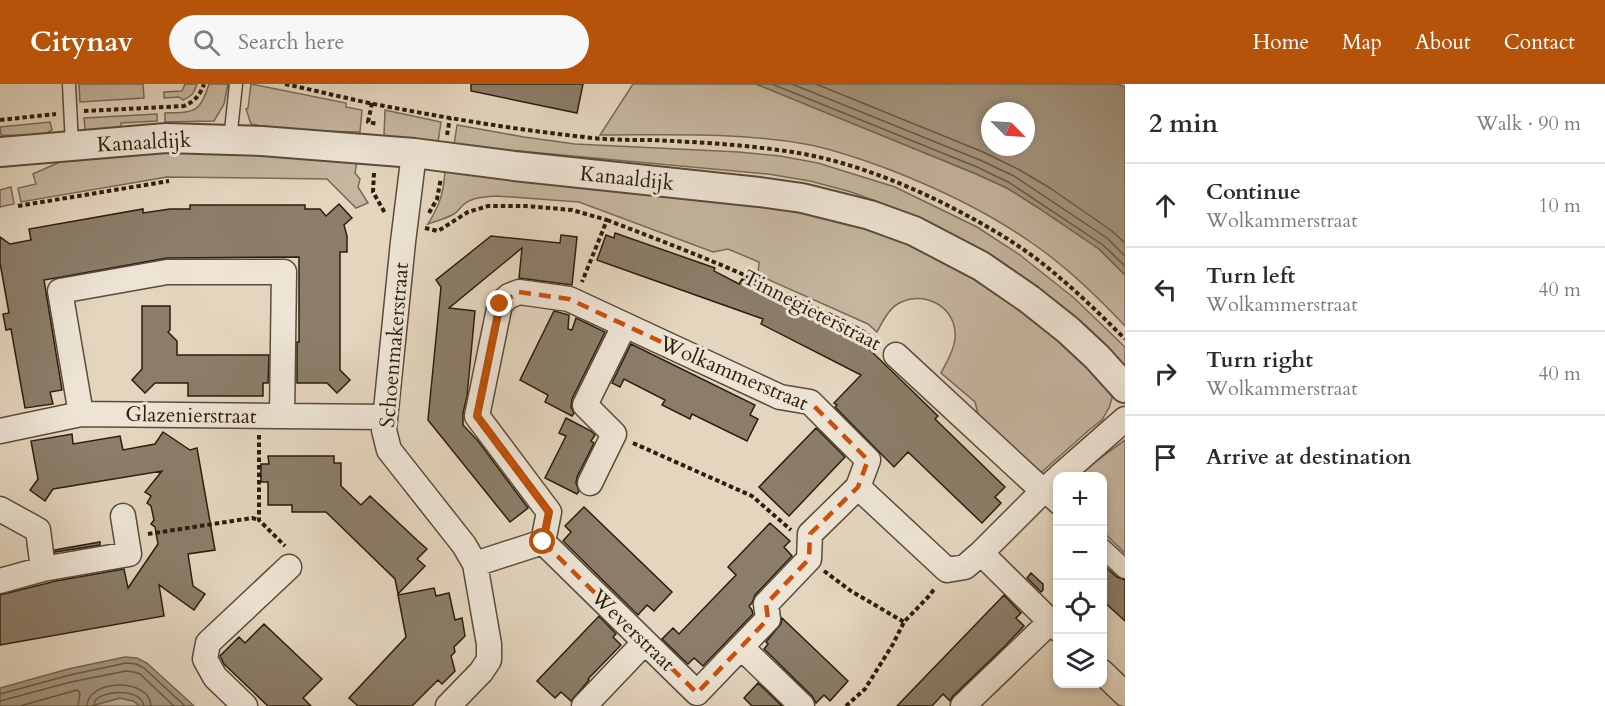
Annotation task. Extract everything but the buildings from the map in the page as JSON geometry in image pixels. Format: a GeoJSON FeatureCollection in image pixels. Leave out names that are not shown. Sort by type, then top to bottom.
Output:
{"type":"FeatureCollection","features":[{"type":"Feature","properties":{"kind":"street","name":"Kanaaldijk"},"geometry":{"type":"LineString","coordinates":[[0,152],[166,138],[230,140],[414,153],[802,198],[870,215],[914,231],[956,252],[1001,279],[1068,330],[1125,388]]}},
{"type":"Feature","properties":{"kind":"street","name":"Kanaaldijk"},"geometry":{"type":"LineString","coordinates":[[0,167],[18,164],[72,145]]}},
{"type":"Feature","properties":{"kind":"street","name":"Schoenmakerstraat"},"geometry":{"type":"LineString","coordinates":[[414,153],[385,417],[385,437],[389,450],[464,545],[475,564],[489,644],[489,660],[481,672],[448,706]]}},
{"type":"Feature","properties":{"kind":"street"},"geometry":{"type":"LineString","coordinates":[[81,414],[60,291],[167,272],[284,272],[270,416]]}},
{"type":"Feature","properties":{"kind":"street","name":"Wolkammerstraat"},"geometry":{"type":"LineString","coordinates":[[543,542],[549,512],[477,416],[500,304],[509,296],[519,292],[569,299],[780,397],[810,402],[868,460],[858,487]]}},
{"type":"Feature","properties":{"kind":"street"},"geometry":{"type":"LineString","coordinates":[[590,483],[614,434],[585,405],[624,326]]}},
{"type":"Feature","properties":{"kind":"street","name":"Tinnegieterstraat"},"geometry":{"type":"LineString","coordinates":[[896,355],[1053,487]]}},
{"type":"Feature","properties":{"kind":"street","name":"Glazenierstraat"},"geometry":{"type":"LineString","coordinates":[[0,431],[81,414],[385,417]]}},
{"type":"Feature","properties":{"kind":"street"},"geometry":{"type":"LineString","coordinates":[[1070,472],[1125,419]]}},
{"type":"Feature","properties":{"kind":"street"},"geometry":{"type":"LineString","coordinates":[[858,487],[947,570],[965,567],[1053,489]]}},
{"type":"Feature","properties":{"kind":"street","name":"Weverstraat"},"geometry":{"type":"LineString","coordinates":[[543,542],[697,693],[768,619],[766,604],[809,552],[810,534],[858,487]]}},
{"type":"Feature","properties":{"kind":"street"},"geometry":{"type":"LineString","coordinates":[[0,509],[38,530],[43,569]]}},
{"type":"Feature","properties":{"kind":"street"},"geometry":{"type":"LineString","coordinates":[[0,580],[43,569],[129,554],[125,527]]}},
{"type":"Feature","properties":{"kind":"street"},"geometry":{"type":"LineString","coordinates":[[475,564],[543,542]]}},
{"type":"Feature","properties":{"kind":"street"},"geometry":{"type":"LineString","coordinates":[[981,553],[1053,624]]}},
{"type":"Feature","properties":{"kind":"street"},"geometry":{"type":"LineString","coordinates":[[1107,553],[1125,569]]}},
{"type":"Feature","properties":{"kind":"street"},"geometry":{"type":"LineString","coordinates":[[245,706],[215,677],[205,659],[208,643],[289,567]]}},
{"type":"Feature","properties":{"kind":"street"},"geometry":{"type":"LineString","coordinates":[[963,706],[1053,626]]}},
{"type":"Feature","properties":{"kind":"street"},"geometry":{"type":"LineString","coordinates":[[584,706],[645,642]]}},
{"type":"Feature","properties":{"kind":"street"},"geometry":{"type":"LineString","coordinates":[[741,647],[802,706]]}},
{"type":"Feature","properties":{"kind":"street"},"geometry":{"type":"LineString","coordinates":[[1107,677],[1125,694]]}},
{"type":"Feature","properties":{"kind":"lane","name":"Kanaaldijk"},"geometry":{"type":"LineString","coordinates":[[69,84],[72,145]]}},
{"type":"Feature","properties":{"kind":"lane"},"geometry":{"type":"LineString","coordinates":[[230,140],[236,84]]}},
{"type":"Feature","properties":{"kind":"path"},"geometry":{"type":"LineString","coordinates":[[0,120],[70,112],[184,106],[197,98],[204,84]]}},
{"type":"Feature","properties":{"kind":"path"},"geometry":{"type":"LineString","coordinates":[[18,206],[169,181]]}},
{"type":"Feature","properties":{"kind":"path","name":"Tinnegieterstraat"},"geometry":{"type":"LineString","coordinates":[[419,227],[438,231],[468,212],[488,206],[526,206],[572,210],[607,220],[696,253],[868,334],[896,355]]}},
{"type":"Feature","properties":{"kind":"path"},"geometry":{"type":"LineString","coordinates":[[575,302],[607,220]]}},
{"type":"Feature","properties":{"kind":"path"},"geometry":{"type":"LineString","coordinates":[[259,520],[270,416]]}},
{"type":"Feature","properties":{"kind":"path"},"geometry":{"type":"LineString","coordinates":[[614,434],[752,496],[851,591],[904,622]]}},
{"type":"Feature","properties":{"kind":"path"},"geometry":{"type":"LineString","coordinates":[[125,527],[252,518],[259,520],[297,558],[289,567]]}},
{"type":"Feature","properties":{"kind":"path"},"geometry":{"type":"LineString","coordinates":[[846,706],[865,689],[904,622],[929,596],[947,570]]}},
{"type":"Feature","properties":{"kind":"highlighted area"},"geometry":{"type":"Polygon","coordinates":[[[519,292],[569,299],[780,397],[810,402],[868,460],[858,487],[810,534],[809,559],[766,604],[768,619],[697,693],[543,542],[549,512],[477,416],[500,304],[519,292]]]}},
{"type":"Feature","properties":{"kind":"shaded area"},"geometry":{"type":"Polygon","coordinates":[[[79,84],[143,84],[144,98],[80,102],[79,84]]]}},
{"type":"Feature","properties":{"kind":"shaded area"},"geometry":{"type":"Polygon","coordinates":[[[185,84],[197,84],[189,97],[183,100],[179,97],[164,98],[164,92],[182,91],[185,84]]]}},
{"type":"Feature","properties":{"kind":"shaded area"},"geometry":{"type":"Polygon","coordinates":[[[209,84],[228,84],[224,104],[214,121],[165,122],[165,113],[189,111],[199,106],[209,84]]]}},
{"type":"Feature","properties":{"kind":"shaded area"},"geometry":{"type":"Polygon","coordinates":[[[251,84],[346,103],[346,107],[362,110],[360,132],[256,130],[257,125],[251,124],[246,109],[251,84]]]}},
{"type":"Feature","properties":{"kind":"shaded area"},"geometry":{"type":"Polygon","coordinates":[[[633,84],[756,84],[1007,188],[1099,249],[1125,275],[1125,326],[1068,270],[1013,230],[943,192],[878,165],[826,149],[779,140],[702,135],[600,135],[633,84]]]}},
{"type":"Feature","properties":{"kind":"shaded area"},"geometry":{"type":"Polygon","coordinates":[[[385,110],[441,122],[438,142],[384,136],[385,110]]]}},
{"type":"Feature","properties":{"kind":"shaded area"},"geometry":{"type":"Polygon","coordinates":[[[157,114],[157,121],[121,123],[121,130],[87,131],[85,129],[84,118],[157,114]]]}},
{"type":"Feature","properties":{"kind":"shaded area"},"geometry":{"type":"Polygon","coordinates":[[[50,122],[52,130],[42,136],[1,135],[0,127],[50,122]]]}},
{"type":"Feature","properties":{"kind":"shaded area"},"geometry":{"type":"Polygon","coordinates":[[[457,125],[575,144],[780,156],[818,163],[895,187],[977,227],[1020,255],[1074,298],[1125,347],[1125,365],[1124,367],[1065,309],[1034,285],[971,245],[894,208],[851,192],[810,181],[768,174],[454,145],[457,125]]]}},
{"type":"Feature","properties":{"kind":"shaded area"},"geometry":{"type":"Polygon","coordinates":[[[180,151],[221,151],[357,162],[355,173],[360,179],[358,187],[368,203],[356,208],[327,179],[167,177],[21,202],[18,188],[36,184],[33,174],[62,161],[180,151]]]}},
{"type":"Feature","properties":{"kind":"shaded area"},"geometry":{"type":"Polygon","coordinates":[[[445,172],[763,200],[876,226],[1002,289],[1110,386],[1112,398],[1109,408],[1102,420],[1034,479],[982,429],[975,402],[941,373],[950,357],[955,339],[951,317],[936,303],[917,298],[906,300],[896,305],[887,314],[877,332],[868,324],[758,275],[759,262],[728,249],[713,252],[579,202],[483,197],[470,200],[454,214],[428,224],[440,199],[445,172]]]}},
{"type":"Feature","properties":{"kind":"shaded area"},"geometry":{"type":"Polygon","coordinates":[[[11,187],[14,204],[0,207],[0,190],[11,187]]]}},
{"type":"Feature","properties":{"kind":"shaded area"},"geometry":{"type":"Polygon","coordinates":[[[1125,440],[1125,553],[1107,536],[1107,472],[1081,472],[1125,440]]]}},
{"type":"Feature","properties":{"kind":"shaded area"},"geometry":{"type":"Polygon","coordinates":[[[120,698],[133,701],[140,706],[91,706],[120,698]]]}},
{"type":"Feature","properties":{"kind":"water"},"geometry":{"type":"Polygon","coordinates":[[[756,84],[1118,84],[1125,87],[1125,275],[1099,249],[1007,188],[756,84]]]}},
{"type":"Feature","properties":{"kind":"water"},"geometry":{"type":"Polygon","coordinates":[[[125,657],[137,658],[147,663],[194,706],[140,706],[133,701],[120,698],[91,706],[0,706],[0,688],[68,669],[125,657]]]}},
{"type":"Feature","properties":{"kind":"route"},"geometry":{"type":"LineString","coordinates":[[500,304],[477,416],[549,512],[543,542]]}}]}
